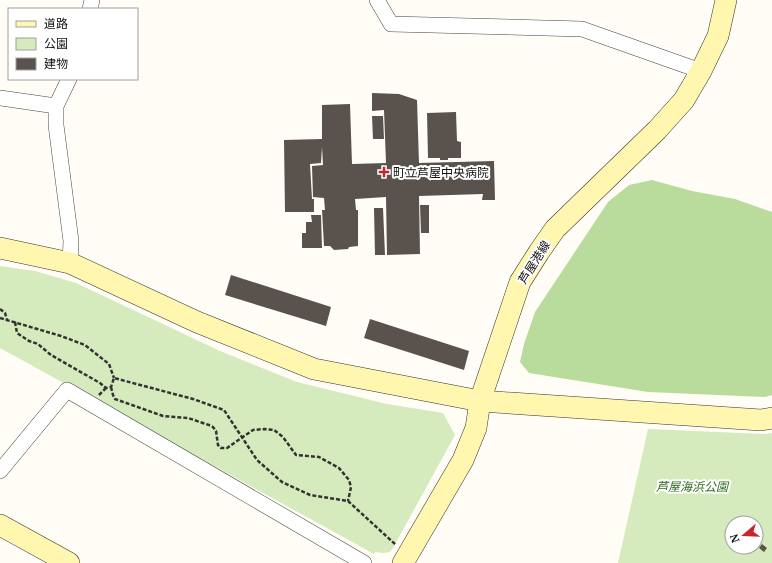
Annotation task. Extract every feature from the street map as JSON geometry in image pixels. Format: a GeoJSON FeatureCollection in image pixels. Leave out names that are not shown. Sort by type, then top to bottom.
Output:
{"type":"FeatureCollection","features":[{"type":"Feature","properties":{"kind":"street"},"geometry":{"type":"LineString","coordinates":[[377,0],[391,24],[582,29],[701,71]]}},
{"type":"Feature","properties":{"kind":"street","name":"芦屋港線"},"geometry":{"type":"LineString","coordinates":[[406,558],[463,460],[476,428],[480,401],[520,282],[538,252],[555,230],[657,130],[684,100],[701,71],[718,36],[726,0]]}},
{"type":"Feature","properties":{"kind":"street"},"geometry":{"type":"LineString","coordinates":[[69,80],[56,106],[58,140],[71,240],[70,263]]}},
{"type":"Feature","properties":{"kind":"street"},"geometry":{"type":"LineString","coordinates":[[0,98],[56,106]]}},
{"type":"Feature","properties":{"kind":"street"},"geometry":{"type":"LineString","coordinates":[[0,248],[70,263],[197,322],[314,369],[480,401],[761,420],[772,418]]}},
{"type":"Feature","properties":{"kind":"street"},"geometry":{"type":"LineString","coordinates":[[0,471],[67,390],[364,563]]}},
{"type":"Feature","properties":{"kind":"street"},"geometry":{"type":"LineString","coordinates":[[0,524],[69,563]]}},
{"type":"Feature","properties":{"kind":"path"},"geometry":{"type":"LineString","coordinates":[[0,309],[5,313],[7,320]]}},
{"type":"Feature","properties":{"kind":"path"},"geometry":{"type":"LineString","coordinates":[[0,318],[61,336],[85,345],[109,364],[114,378],[111,387],[112,395],[115,399],[163,416],[188,418],[213,427],[216,432],[218,445],[221,448],[227,448],[252,430],[274,430],[284,437],[296,455],[318,457],[339,468],[350,480],[351,487],[348,501]]}},
{"type":"Feature","properties":{"kind":"path"},"geometry":{"type":"LineString","coordinates":[[15,322],[18,333],[29,341],[38,344],[51,355],[100,383],[106,388],[111,387]]}},
{"type":"Feature","properties":{"kind":"path"},"geometry":{"type":"LineString","coordinates":[[114,378],[192,399],[224,410],[257,460],[282,482],[310,495],[348,501],[392,542],[406,558]]}},
{"type":"Feature","properties":{"kind":"green space"},"geometry":{"type":"Polygon","coordinates":[[[652,180],[692,191],[735,199],[772,212],[772,395],[765,397],[648,392],[529,373],[520,362],[524,344],[535,312],[608,202],[629,185],[652,180]]]}},
{"type":"Feature","properties":{"kind":"green space"},"geometry":{"type":"Polygon","coordinates":[[[0,266],[35,271],[76,283],[220,351],[297,382],[387,404],[443,413],[455,435],[393,548],[390,552],[375,552],[374,554],[0,348],[0,266]]]}},
{"type":"Feature","properties":{"kind":"green space","name":"芦屋海浜公園"},"geometry":{"type":"Polygon","coordinates":[[[648,429],[764,434],[772,433],[772,563],[618,563],[648,429]]]}},
{"type":"Feature","properties":{"kind":"building"},"geometry":{"type":"Polygon","coordinates":[[[372,93],[399,94],[417,100],[419,163],[494,161],[495,200],[482,200],[483,194],[419,196],[420,254],[387,255],[386,197],[355,199],[356,210],[358,210],[358,246],[349,247],[348,249],[334,250],[330,246],[324,246],[322,210],[325,210],[324,198],[313,197],[312,166],[323,165],[322,147],[321,163],[310,164],[314,212],[285,212],[284,140],[322,139],[322,105],[350,104],[352,164],[386,163],[384,110],[372,111],[372,93]]]}},
{"type":"Feature","properties":{"kind":"building"},"geometry":{"type":"Polygon","coordinates":[[[456,112],[457,141],[461,142],[461,158],[448,158],[448,160],[440,160],[440,158],[428,158],[427,113],[456,112]]]}},
{"type":"Feature","properties":{"kind":"building"},"geometry":{"type":"Polygon","coordinates":[[[372,116],[383,116],[384,139],[373,139],[372,116]]]}},
{"type":"Feature","properties":{"kind":"building"},"geometry":{"type":"Polygon","coordinates":[[[420,205],[429,205],[429,233],[421,233],[420,205]]]}},
{"type":"Feature","properties":{"kind":"building"},"geometry":{"type":"Polygon","coordinates":[[[374,208],[383,208],[385,255],[375,255],[374,208]]]}},
{"type":"Feature","properties":{"kind":"building"},"geometry":{"type":"Polygon","coordinates":[[[311,215],[321,215],[322,248],[302,248],[302,233],[306,233],[306,222],[312,222],[311,215]]]}},
{"type":"Feature","properties":{"kind":"building"},"geometry":{"type":"Polygon","coordinates":[[[231,275],[331,307],[326,326],[225,295],[231,275]]]}},
{"type":"Feature","properties":{"kind":"building"},"geometry":{"type":"Polygon","coordinates":[[[370,319],[469,351],[464,370],[364,338],[370,319]]]}},
{"type":"Feature","properties":{"kind":"place","name":"町立芦屋中央病院"},"geometry":{"type":"Point","coordinates":[384,172]}}]}
